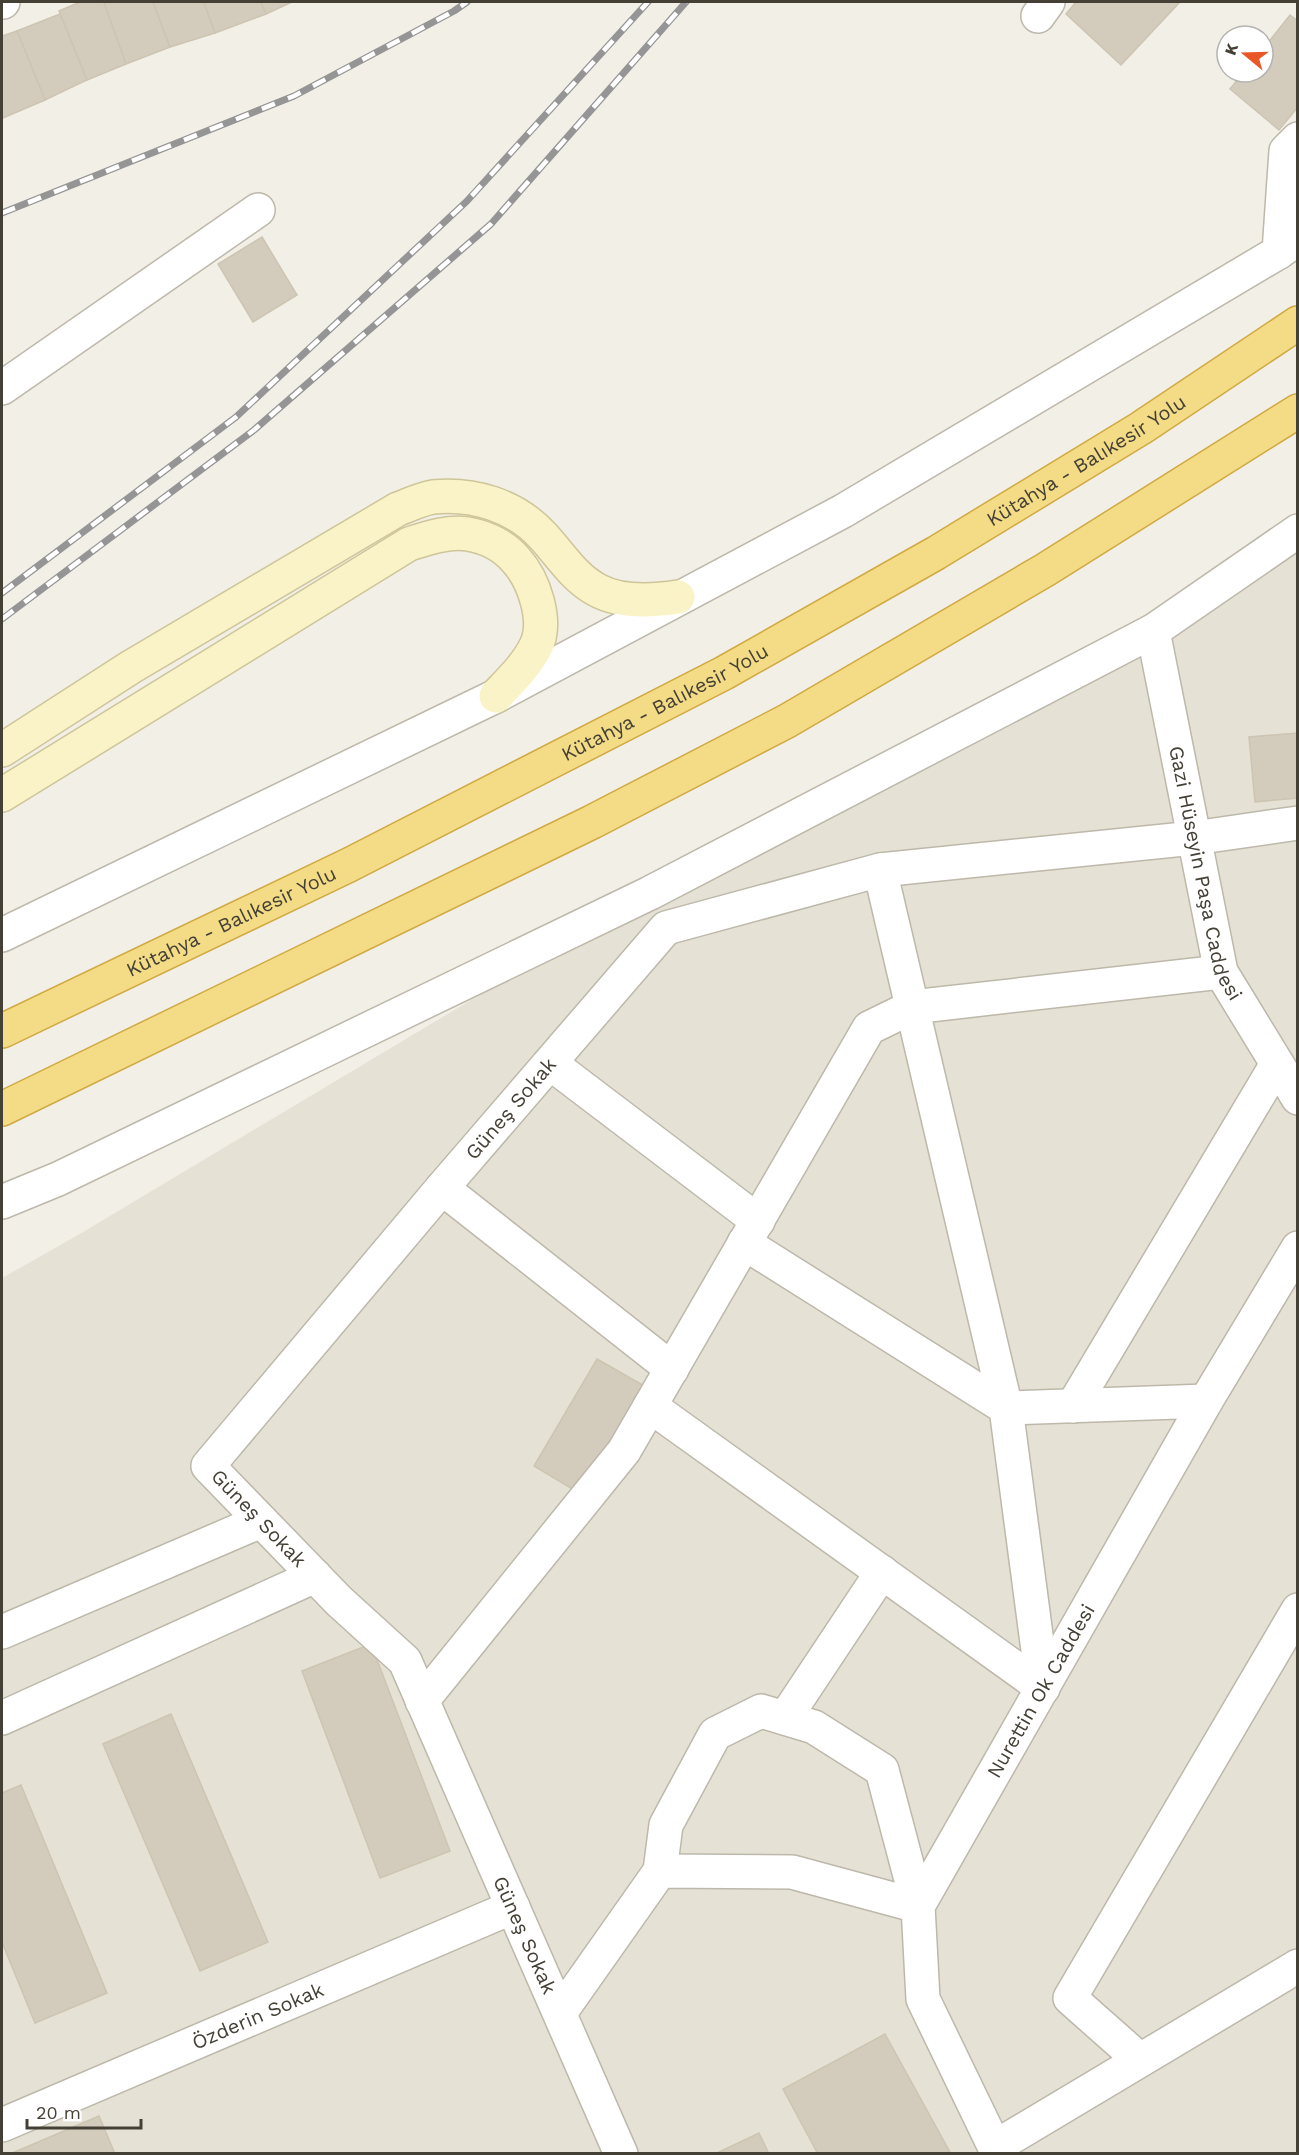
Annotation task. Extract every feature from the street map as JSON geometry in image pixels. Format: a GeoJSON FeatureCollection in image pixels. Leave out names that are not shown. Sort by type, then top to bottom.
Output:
{"type":"FeatureCollection","features":[{"type":"Feature","properties":{"kind":"highway","name":"Kütahya - Balıkesir Yolu"},"geometry":{"type":"LineString","coordinates":[[2,1031],[350,865],[724,673],[945,547],[1141,428],[1298,323]]}},
{"type":"Feature","properties":{"kind":"highway"},"geometry":{"type":"LineString","coordinates":[[2,1109],[582,827],[787,721],[1045,570],[1298,411]]}},
{"type":"Feature","properties":{"kind":"main road"},"geometry":{"type":"LineString","coordinates":[[2,750],[131,668],[398,508],[430,497],[460,496],[491,502],[516,514],[541,533],[576,575],[599,591],[633,600],[654,601],[678,597]]}},
{"type":"Feature","properties":{"kind":"main road"},"geometry":{"type":"LineString","coordinates":[[2,795],[409,544],[437,536],[465,534],[494,542],[516,560],[534,589],[542,621],[537,645],[519,672],[496,696]]}},
{"type":"Feature","properties":{"kind":"street"},"geometry":{"type":"LineString","coordinates":[[2,935],[496,696],[843,511],[1288,245],[1286,151],[1298,139]]}},
{"type":"Feature","properties":{"kind":"street"},"geometry":{"type":"LineString","coordinates":[[2,388],[258,210]]}},
{"type":"Feature","properties":{"kind":"street"},"geometry":{"type":"LineString","coordinates":[[2,1202],[58,1179],[650,894],[1153,631],[1298,531]]}},
{"type":"Feature","properties":{"kind":"street","name":"Gazi Hüseyin Paşa Caddesi"},"geometry":{"type":"LineString","coordinates":[[1153,631],[1221,972],[1298,1098]]}},
{"type":"Feature","properties":{"kind":"street"},"geometry":{"type":"LineString","coordinates":[[1043,1688],[1006,1408],[880,870],[1194,838],[1298,823]]}},
{"type":"Feature","properties":{"kind":"street","name":"Güneş Sokak"},"geometry":{"type":"LineString","coordinates":[[621,2154],[405,1661],[315,1576],[208,1466],[666,927],[880,870]]}},
{"type":"Feature","properties":{"kind":"street"},"geometry":{"type":"LineString","coordinates":[[422,1701],[624,1451],[869,1028],[912,1007],[1221,972]]}},
{"type":"Feature","properties":{"kind":"street"},"geometry":{"type":"LineString","coordinates":[[550,1062],[751,1232],[1006,1408],[1206,1401]]}},
{"type":"Feature","properties":{"kind":"street"},"geometry":{"type":"LineString","coordinates":[[1073,1406],[1277,1064]]}},
{"type":"Feature","properties":{"kind":"street"},"geometry":{"type":"LineString","coordinates":[[442,1188],[672,1369]]}},
{"type":"Feature","properties":{"kind":"street","name":"Nurettin Ok Caddesi"},"geometry":{"type":"LineString","coordinates":[[918,1906],[1206,1401],[1298,1248]]}},
{"type":"Feature","properties":{"kind":"street"},"geometry":{"type":"LineString","coordinates":[[650,1406],[1043,1688]]}},
{"type":"Feature","properties":{"kind":"street"},"geometry":{"type":"LineString","coordinates":[[2,1632],[261,1521]]}},
{"type":"Feature","properties":{"kind":"street"},"geometry":{"type":"LineString","coordinates":[[785,1718],[882,1572]]}},
{"type":"Feature","properties":{"kind":"street"},"geometry":{"type":"LineString","coordinates":[[2,1718],[315,1576]]}},
{"type":"Feature","properties":{"kind":"street"},"geometry":{"type":"LineString","coordinates":[[1140,2060],[1070,1998],[1298,1610]]}},
{"type":"Feature","properties":{"kind":"street"},"geometry":{"type":"LineString","coordinates":[[560,2013],[660,1872],[666,1825],[715,1734],[760,1711],[814,1727],[882,1770],[918,1906],[923,1999],[997,2150],[1140,2060],[1298,1966]]}},
{"type":"Feature","properties":{"kind":"street"},"geometry":{"type":"LineString","coordinates":[[660,1872],[792,1872],[918,1906]]}},
{"type":"Feature","properties":{"kind":"street","name":"Özderin Sokak"},"geometry":{"type":"LineString","coordinates":[[2,2125],[513,1907]]}},
{"type":"Feature","properties":{"kind":"shaded area"},"geometry":{"type":"Polygon","coordinates":[[[1297,541],[1297,2153],[2,2153],[2,1278],[78,1235],[650,893],[1297,541]]]}},
{"type":"Feature","properties":{"kind":"building"},"geometry":{"type":"Polygon","coordinates":[[[80,2],[104,2],[126,64],[87,80],[59,11],[80,2]]]}},
{"type":"Feature","properties":{"kind":"building"},"geometry":{"type":"Polygon","coordinates":[[[104,2],[153,2],[170,47],[126,64],[104,2]]]}},
{"type":"Feature","properties":{"kind":"building"},"geometry":{"type":"Polygon","coordinates":[[[153,2],[204,2],[215,33],[170,47],[153,2]]]}},
{"type":"Feature","properties":{"kind":"building"},"geometry":{"type":"Polygon","coordinates":[[[204,2],[261,2],[266,14],[215,33],[204,2]]]}},
{"type":"Feature","properties":{"kind":"building"},"geometry":{"type":"Polygon","coordinates":[[[261,2],[292,2],[266,14],[261,2]]]}},
{"type":"Feature","properties":{"kind":"building"},"geometry":{"type":"Polygon","coordinates":[[[1076,2],[1180,2],[1121,65],[1066,14],[1076,2]]]}},
{"type":"Feature","properties":{"kind":"building"},"geometry":{"type":"Polygon","coordinates":[[[60,14],[87,80],[45,100],[17,31],[60,14]]]}},
{"type":"Feature","properties":{"kind":"building"},"geometry":{"type":"Polygon","coordinates":[[[1290,15],[1298,21],[1298,107],[1279,130],[1230,89],[1234,84],[1275,84],[1275,34],[1290,15]]]}},
{"type":"Feature","properties":{"kind":"building"},"geometry":{"type":"Polygon","coordinates":[[[17,31],[45,100],[3,118],[2,36],[17,31]]]}},
{"type":"Feature","properties":{"kind":"building"},"geometry":{"type":"Polygon","coordinates":[[[262,237],[297,295],[253,322],[218,264],[262,237]]]}},
{"type":"Feature","properties":{"kind":"building"},"geometry":{"type":"Polygon","coordinates":[[[1298,733],[1298,798],[1255,802],[1249,737],[1298,733]]]}},
{"type":"Feature","properties":{"kind":"building"},"geometry":{"type":"Polygon","coordinates":[[[597,1359],[648,1388],[584,1496],[534,1466],[597,1359]]]}},
{"type":"Feature","properties":{"kind":"building"},"geometry":{"type":"Polygon","coordinates":[[[371,1644],[450,1851],[380,1878],[302,1671],[371,1644]]]}},
{"type":"Feature","properties":{"kind":"building"},"geometry":{"type":"Polygon","coordinates":[[[171,1714],[268,1942],[200,1971],[103,1744],[171,1714]]]}},
{"type":"Feature","properties":{"kind":"building"},"geometry":{"type":"Polygon","coordinates":[[[21,1785],[107,1993],[35,2023],[2,1942],[2,1793],[21,1785]]]}},
{"type":"Feature","properties":{"kind":"building"},"geometry":{"type":"Polygon","coordinates":[[[885,2034],[951,2154],[818,2154],[783,2089],[885,2034]]]}},
{"type":"Feature","properties":{"kind":"building"},"geometry":{"type":"Polygon","coordinates":[[[99,2116],[115,2154],[10,2154],[99,2116]]]}},
{"type":"Feature","properties":{"kind":"building"},"geometry":{"type":"Polygon","coordinates":[[[759,2133],[769,2154],[715,2154],[759,2133]]]}},
{"type":"Feature","properties":{"kind":"railway"},"geometry":{"type":"LineString","coordinates":[[2,213],[294,96],[467,2]]}},
{"type":"Feature","properties":{"kind":"railway"},"geometry":{"type":"LineString","coordinates":[[2,593],[236,417],[467,201],[648,2]]}},
{"type":"Feature","properties":{"kind":"railway"},"geometry":{"type":"LineString","coordinates":[[2,619],[254,430],[491,224],[686,2]]}}]}
